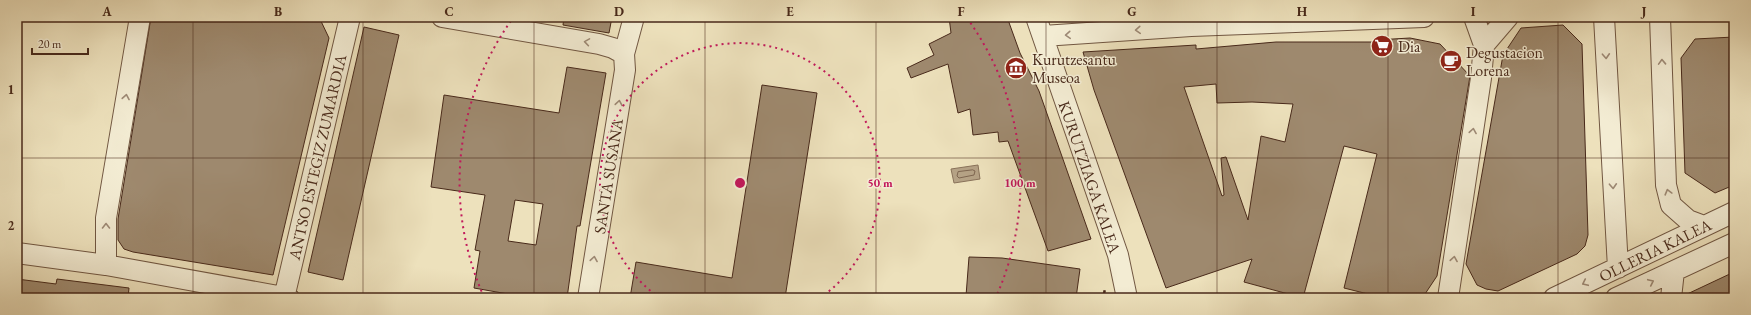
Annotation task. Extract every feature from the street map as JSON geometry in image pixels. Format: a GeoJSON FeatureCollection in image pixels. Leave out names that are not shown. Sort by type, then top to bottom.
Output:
{"type":"FeatureCollection","features":[{"type":"Feature","properties":{"kind":"street"},"geometry":{"type":"LineString","coordinates":[[106,265],[106,218],[140,17]]}},
{"type":"Feature","properties":{"kind":"street","name":"ANTSO ESTEGIZ ZUMARDIA"},"geometry":{"type":"LineString","coordinates":[[285,298],[350,17]]}},
{"type":"Feature","properties":{"kind":"street"},"geometry":{"type":"LineString","coordinates":[[442,17],[599,44],[613,48],[624,54]]}},
{"type":"Feature","properties":{"kind":"street","name":"SANTA SUSANA"},"geometry":{"type":"LineString","coordinates":[[588,298],[625,70],[624,54],[634,17]]}},
{"type":"Feature","properties":{"kind":"street","name":"KURUTZIAGA KALEA"},"geometry":{"type":"LineString","coordinates":[[1036,17],[1118,255],[1127,298]]}},
{"type":"Feature","properties":{"kind":"street"},"geometry":{"type":"LineString","coordinates":[[1043,36],[1191,22],[1424,17]]}},
{"type":"Feature","properties":{"kind":"street"},"geometry":{"type":"LineString","coordinates":[[1452,294],[1481,78],[1484,45],[1474,17]]}},
{"type":"Feature","properties":{"kind":"street"},"geometry":{"type":"LineString","coordinates":[[1484,45],[1508,17]]}},
{"type":"Feature","properties":{"kind":"street"},"geometry":{"type":"LineString","coordinates":[[1604,17],[1618,268]]}},
{"type":"Feature","properties":{"kind":"street"},"geometry":{"type":"LineString","coordinates":[[1660,17],[1666,185],[1672,205],[1688,220],[1704,226]]}},
{"type":"Feature","properties":{"kind":"street","name":"OLLERIA KALEA"},"geometry":{"type":"LineString","coordinates":[[1554,298],[1734,212]]}},
{"type":"Feature","properties":{"kind":"street","name":"OLLERIA KALEA"},"geometry":{"type":"LineString","coordinates":[[1616,298],[1734,243]]}},
{"type":"Feature","properties":{"kind":"street"},"geometry":{"type":"LineString","coordinates":[[17,253],[106,265],[285,298]]}},
{"type":"Feature","properties":{"kind":"street","name":"KURUTZIAGA KALEA"},"geometry":{"type":"LineString","coordinates":[[1114,298],[1120,269]]}},
{"type":"Feature","properties":{"kind":"street"},"geometry":{"type":"LineString","coordinates":[[1671,298],[1674,272]]}},
{"type":"Feature","properties":{"kind":"water"},"geometry":{"type":"Polygon","coordinates":[[[978,165],[980,179],[954,183],[951,169],[978,165]]]}},
{"type":"Feature","properties":{"kind":"building"},"geometry":{"type":"Polygon","coordinates":[[[151,17],[319,17],[329,38],[273,275],[133,252],[124,249],[118,240],[118,219],[151,17]]]}},
{"type":"Feature","properties":{"kind":"building"},"geometry":{"type":"Polygon","coordinates":[[[564,17],[612,17],[609,33],[563,25],[564,17]]]}},
{"type":"Feature","properties":{"kind":"building"},"geometry":{"type":"Polygon","coordinates":[[[949,17],[1007,17],[1020,53],[1039,91],[1091,239],[1048,251],[1008,141],[999,142],[998,132],[973,135],[970,109],[958,113],[948,64],[911,78],[907,68],[934,55],[929,44],[951,33],[949,17]]]}},
{"type":"Feature","properties":{"kind":"building"},"geometry":{"type":"Polygon","coordinates":[[[1563,25],[1582,44],[1588,235],[1585,246],[1577,254],[1498,291],[1486,289],[1477,285],[1466,264],[1503,55],[1521,28],[1563,25]]]}},
{"type":"Feature","properties":{"kind":"building"},"geometry":{"type":"Polygon","coordinates":[[[364,27],[399,35],[343,280],[308,272],[364,27]]]}},
{"type":"Feature","properties":{"kind":"building"},"geometry":{"type":"Polygon","coordinates":[[[1734,37],[1734,185],[1715,193],[1685,173],[1681,58],[1695,39],[1734,37]]]}},
{"type":"Feature","properties":{"kind":"building"},"geometry":{"type":"Polygon","coordinates":[[[1410,38],[1440,44],[1470,76],[1437,276],[1425,294],[1421,298],[1384,298],[1344,288],[1377,154],[1344,146],[1303,298],[1244,282],[1252,259],[1166,288],[1094,90],[1083,52],[1196,45],[1196,49],[1276,42],[1375,42],[1376,40],[1410,38]],[[1216,84],[1184,87],[1222,196],[1224,195],[1221,158],[1226,157],[1248,220],[1261,136],[1285,142],[1293,104],[1252,102],[1217,103],[1216,84]]]}},
{"type":"Feature","properties":{"kind":"building"},"geometry":{"type":"Polygon","coordinates":[[[567,67],[606,73],[580,226],[577,226],[567,298],[508,298],[508,294],[474,288],[480,251],[475,250],[485,195],[431,187],[444,95],[559,113],[567,67]],[[515,200],[508,241],[536,245],[543,204],[515,200]]]}},
{"type":"Feature","properties":{"kind":"building"},"geometry":{"type":"Polygon","coordinates":[[[762,85],[817,93],[785,298],[630,298],[636,262],[732,278],[762,85]]]}},
{"type":"Feature","properties":{"kind":"building"},"geometry":{"type":"Polygon","coordinates":[[[969,257],[1002,258],[1080,269],[1076,298],[987,298],[966,296],[969,257]]]}},
{"type":"Feature","properties":{"kind":"building"},"geometry":{"type":"Polygon","coordinates":[[[1734,272],[1734,298],[1683,298],[1683,296],[1734,272]]]}},
{"type":"Feature","properties":{"kind":"building"},"geometry":{"type":"Polygon","coordinates":[[[17,279],[56,284],[57,279],[129,288],[128,298],[17,298],[17,279]]]}},
{"type":"Feature","properties":{"kind":"place","name":"Dia"},"geometry":{"type":"Point","coordinates":[1382,46]}},
{"type":"Feature","properties":{"kind":"place","name":"Degustacion Lorena"},"geometry":{"type":"Point","coordinates":[1451,61]}},
{"type":"Feature","properties":{"kind":"place","name":"Kurutzesantu Museoa"},"geometry":{"type":"Point","coordinates":[1016,68]}}]}
